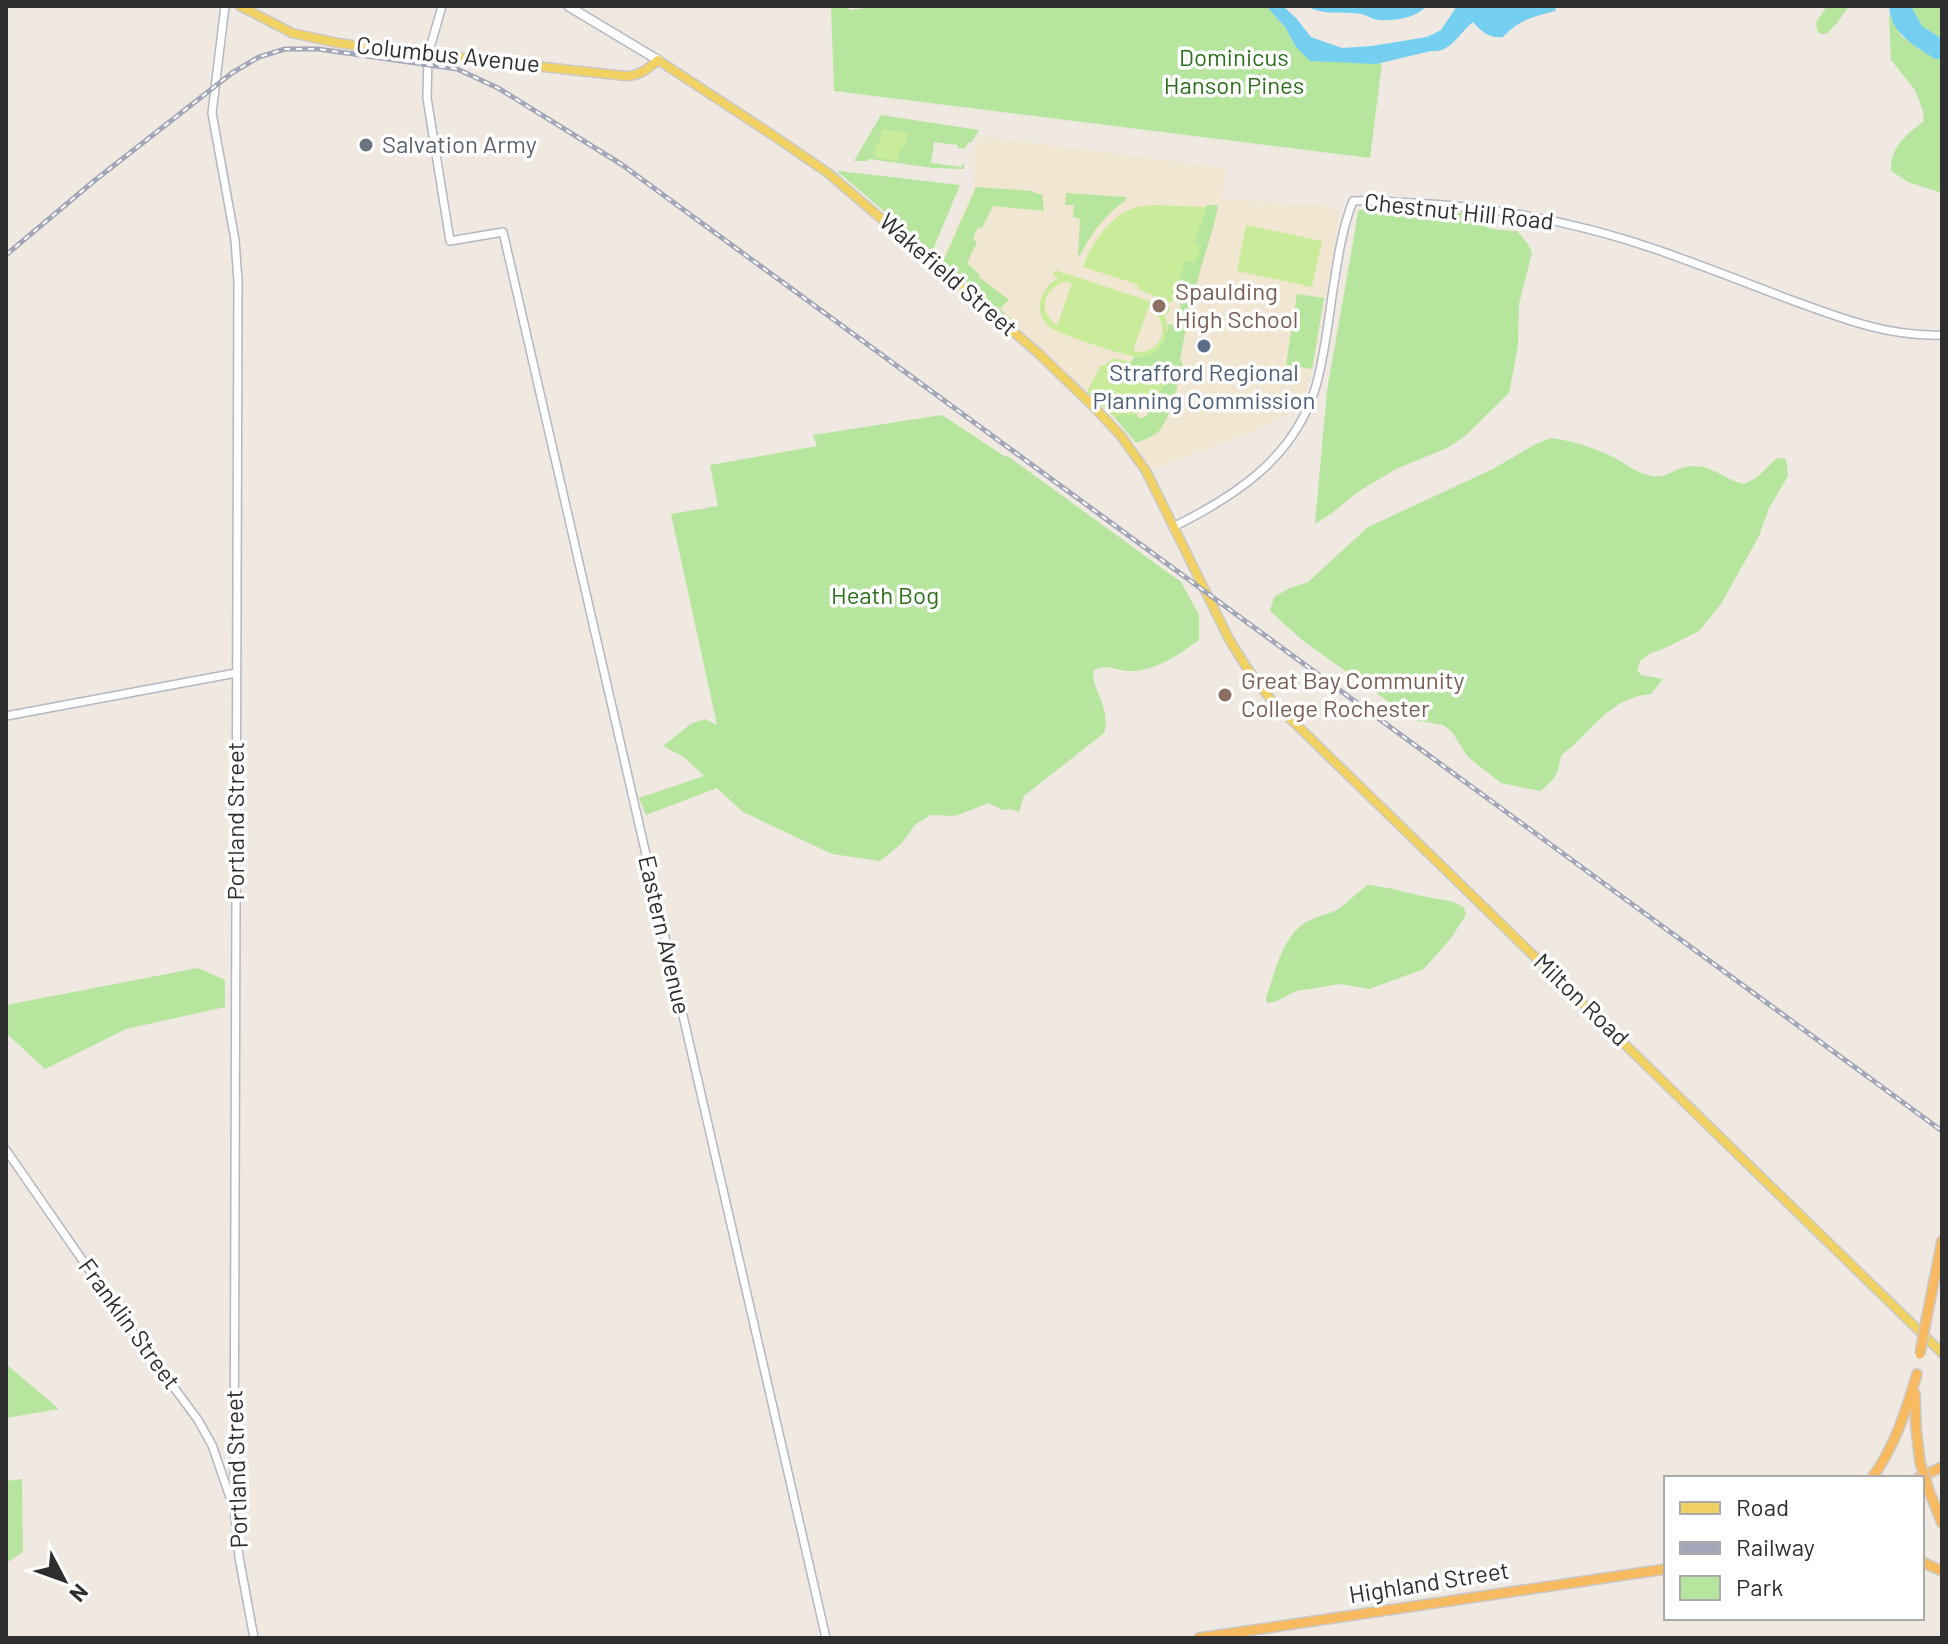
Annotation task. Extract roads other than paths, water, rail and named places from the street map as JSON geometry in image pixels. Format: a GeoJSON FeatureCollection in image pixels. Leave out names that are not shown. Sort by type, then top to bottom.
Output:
{"type":"FeatureCollection","features":[{"type":"Feature","properties":{"kind":"highway"},"geometry":{"type":"LineString","coordinates":[[1942,1241],[1920,1354],[1915,1419],[1920,1462],[1942,1523]]}},
{"type":"Feature","properties":{"kind":"highway"},"geometry":{"type":"LineString","coordinates":[[1873,1476],[1899,1431],[1917,1374]]}},
{"type":"Feature","properties":{"kind":"highway"},"geometry":{"type":"LineString","coordinates":[[1922,1476],[1942,1465]]}},
{"type":"Feature","properties":{"kind":"highway","name":"Highland Street"},"geometry":{"type":"LineString","coordinates":[[1199,1638],[1664,1569]]}},
{"type":"Feature","properties":{"kind":"main road","name":"Columbus Avenue"},"geometry":{"type":"LineString","coordinates":[[240,6],[292,33],[372,48],[625,76],[644,72],[658,60]]}},
{"type":"Feature","properties":{"kind":"main road","name":"Wakefield Street"},"geometry":{"type":"LineString","coordinates":[[568,6],[658,60],[828,173],[1037,352],[1121,436],[1146,471],[1229,639]]}},
{"type":"Feature","properties":{"kind":"main road","name":"Milton Road"},"geometry":{"type":"LineString","coordinates":[[1229,639],[1259,685],[1294,723],[1942,1353]]}},
{"type":"Feature","properties":{"kind":"street","name":"Portland Street"},"geometry":{"type":"LineString","coordinates":[[225,6],[212,113],[237,257],[234,1507],[239,1557],[254,1638]]}},
{"type":"Feature","properties":{"kind":"street"},"geometry":{"type":"LineString","coordinates":[[428,55],[442,6]]}},
{"type":"Feature","properties":{"kind":"street","name":"Eastern Avenue"},"geometry":{"type":"LineString","coordinates":[[428,55],[427,98],[450,241],[503,232],[826,1638]]}},
{"type":"Feature","properties":{"kind":"street","name":"Chestnut Hill Road"},"geometry":{"type":"LineString","coordinates":[[1173,527],[1218,502],[1260,473],[1299,426],[1319,375],[1340,250],[1353,201],[1450,206],[1543,218],[1655,249],[1860,325],[1904,333],[1942,335]]}},
{"type":"Feature","properties":{"kind":"street"},"geometry":{"type":"LineString","coordinates":[[6,716],[236,673]]}},
{"type":"Feature","properties":{"kind":"street","name":"Franklin Street"},"geometry":{"type":"LineString","coordinates":[[6,1150],[129,1328],[198,1420],[212,1445],[234,1507]]}},
{"type":"Feature","properties":{"kind":"water"},"geometry":{"type":"Polygon","coordinates":[[[1266,6],[1283,6],[1311,37],[1342,48],[1427,37],[1441,30],[1457,6],[1557,6],[1555,11],[1521,22],[1503,37],[1486,34],[1473,22],[1444,49],[1376,64],[1310,61],[1266,6]]]}},
{"type":"Feature","properties":{"kind":"water"},"geometry":{"type":"Polygon","coordinates":[[[1305,6],[1426,6],[1411,16],[1385,20],[1305,6]]]}},
{"type":"Feature","properties":{"kind":"water"},"geometry":{"type":"Polygon","coordinates":[[[1889,6],[1911,6],[1922,26],[1942,39],[1942,59],[1935,59],[1905,38],[1894,24],[1889,6]]]}},
{"type":"Feature","properties":{"kind":"railway"},"geometry":{"type":"LineString","coordinates":[[6,255],[94,181],[232,73],[259,57],[285,49],[318,49],[457,69],[498,88],[621,164],[1942,1131]]}},
{"type":"Feature","properties":{"kind":"place","name":"Salvation Army"},"geometry":{"type":"Point","coordinates":[366,145]}},
{"type":"Feature","properties":{"kind":"place","name":"Spaulding High School"},"geometry":{"type":"Point","coordinates":[1159,306]}},
{"type":"Feature","properties":{"kind":"place","name":"Strafford Regional Planning Commission"},"geometry":{"type":"Point","coordinates":[1204,346]}},
{"type":"Feature","properties":{"kind":"place","name":"Great Bay Community College Rochester"},"geometry":{"type":"Point","coordinates":[1225,695]}},
{"type":"Feature","properties":{"kind":"park label","name":"Dominicus Hanson Pines"},"geometry":{"type":"Point","coordinates":[1234,72]}},
{"type":"Feature","properties":{"kind":"park label","name":"Heath Bog"},"geometry":{"type":"Point","coordinates":[885,596]}}]}
